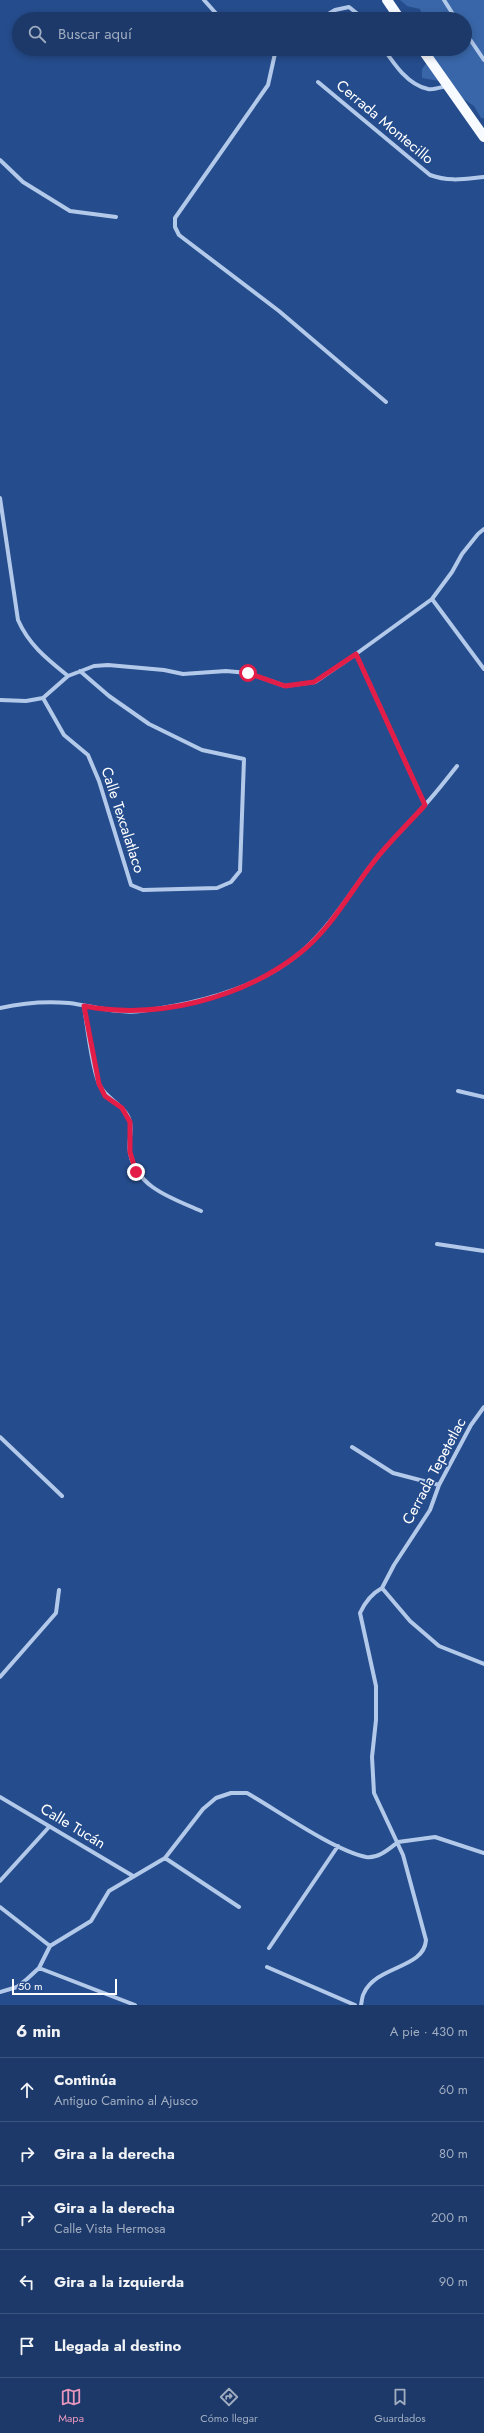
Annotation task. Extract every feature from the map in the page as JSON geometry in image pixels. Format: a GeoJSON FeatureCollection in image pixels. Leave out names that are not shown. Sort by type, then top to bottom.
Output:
{"type":"FeatureCollection","features":[{"type":"Feature","properties":{"kind":"main road"},"geometry":{"type":"LineString","coordinates":[[387,0],[395,12]]}},
{"type":"Feature","properties":{"kind":"main road"},"geometry":{"type":"LineString","coordinates":[[427,56],[484,137]]}},
{"type":"Feature","properties":{"kind":"street"},"geometry":{"type":"LineString","coordinates":[[204,0],[215,12]]}},
{"type":"Feature","properties":{"kind":"street"},"geometry":{"type":"LineString","coordinates":[[444,0],[452,12]]}},
{"type":"Feature","properties":{"kind":"street"},"geometry":{"type":"LineString","coordinates":[[332,12],[349,7],[355,12]]}},
{"type":"Feature","properties":{"kind":"street"},"geometry":{"type":"LineString","coordinates":[[472,42],[484,60]]}},
{"type":"Feature","properties":{"kind":"street"},"geometry":{"type":"LineString","coordinates":[[274,56],[268,85],[174,218],[175,227],[179,235],[279,311],[386,402]]}},
{"type":"Feature","properties":{"kind":"street"},"geometry":{"type":"LineString","coordinates":[[389,56],[404,75],[419,86],[429,89],[449,86]]}},
{"type":"Feature","properties":{"kind":"street","name":"Cerrada Montecillo"},"geometry":{"type":"LineString","coordinates":[[318,82],[430,175],[442,180],[456,181],[484,177]]}},
{"type":"Feature","properties":{"kind":"street"},"geometry":{"type":"LineString","coordinates":[[0,160],[23,182],[70,211],[116,217]]}},
{"type":"Feature","properties":{"kind":"street"},"geometry":{"type":"LineString","coordinates":[[0,498],[18,620],[26,636],[37,650],[68,676]]}},
{"type":"Feature","properties":{"kind":"street"},"geometry":{"type":"LineString","coordinates":[[0,700],[26,701],[43,698],[68,676],[94,666],[108,665],[164,670],[183,674],[226,671],[248,673],[285,686],[314,682],[356,654],[432,598],[452,572],[462,554],[478,534],[484,529]]}},
{"type":"Feature","properties":{"kind":"street"},"geometry":{"type":"LineString","coordinates":[[432,598],[484,669]]}},
{"type":"Feature","properties":{"kind":"street"},"geometry":{"type":"LineString","coordinates":[[356,654],[425,805]]}},
{"type":"Feature","properties":{"kind":"street","name":"Calle Texcalatlaco"},"geometry":{"type":"LineString","coordinates":[[43,698],[64,735],[88,755],[99,781],[132,885],[143,890],[217,888],[231,882],[240,871],[244,759],[202,750],[149,724],[109,696],[80,671]]}},
{"type":"Feature","properties":{"kind":"street"},"geometry":{"type":"LineString","coordinates":[[0,1008],[36,1003],[138,1011],[175,1006],[203,1000],[246,984],[276,969],[301,952],[331,920],[376,859],[425,805],[457,766]]}},
{"type":"Feature","properties":{"kind":"street"},"geometry":{"type":"LineString","coordinates":[[84,1006],[99,1084],[105,1096],[122,1108],[130,1122],[130,1152],[136,1172],[152,1188],[201,1211]]}},
{"type":"Feature","properties":{"kind":"street"},"geometry":{"type":"LineString","coordinates":[[458,1091],[484,1097]]}},
{"type":"Feature","properties":{"kind":"street"},"geometry":{"type":"LineString","coordinates":[[437,1244],[484,1251]]}},
{"type":"Feature","properties":{"kind":"street","name":"Cerrada Tepetetlac"},"geometry":{"type":"LineString","coordinates":[[382,1588],[394,1565],[430,1510],[440,1485],[471,1425],[484,1407]]}},
{"type":"Feature","properties":{"kind":"street"},"geometry":{"type":"LineString","coordinates":[[0,1437],[62,1496]]}},
{"type":"Feature","properties":{"kind":"street"},"geometry":{"type":"LineString","coordinates":[[352,1447],[393,1473],[440,1485]]}},
{"type":"Feature","properties":{"kind":"street"},"geometry":{"type":"LineString","coordinates":[[361,2005],[364,1993],[371,1983],[381,1974],[421,1956],[425,1949],[426,1940],[403,1855],[374,1793],[372,1757],[376,1720],[376,1686],[360,1612],[374,1592],[382,1588],[410,1621],[439,1646],[484,1664]]}},
{"type":"Feature","properties":{"kind":"street"},"geometry":{"type":"LineString","coordinates":[[0,1677],[56,1613],[58,1590]]}},
{"type":"Feature","properties":{"kind":"street"},"geometry":{"type":"LineString","coordinates":[[0,1992],[17,1987],[39,1968],[50,1946],[92,1921],[109,1891],[165,1858],[202,1809],[216,1798],[231,1793],[247,1793],[338,1846],[367,1857],[385,1852],[398,1842],[435,1837],[484,1853]]}},
{"type":"Feature","properties":{"kind":"street","name":"Calle Tucán"},"geometry":{"type":"LineString","coordinates":[[0,1797],[133,1876]]}},
{"type":"Feature","properties":{"kind":"street"},"geometry":{"type":"LineString","coordinates":[[0,1881],[49,1827]]}},
{"type":"Feature","properties":{"kind":"street"},"geometry":{"type":"LineString","coordinates":[[269,1948],[338,1846]]}},
{"type":"Feature","properties":{"kind":"street"},"geometry":{"type":"LineString","coordinates":[[165,1858],[239,1907]]}},
{"type":"Feature","properties":{"kind":"street"},"geometry":{"type":"LineString","coordinates":[[0,1907],[50,1946]]}},
{"type":"Feature","properties":{"kind":"street"},"geometry":{"type":"LineString","coordinates":[[267,1967],[355,2005]]}},
{"type":"Feature","properties":{"kind":"street"},"geometry":{"type":"LineString","coordinates":[[39,1968],[135,2005]]}},
{"type":"Feature","properties":{"kind":"shaded area"},"geometry":{"type":"Polygon","coordinates":[[[400,0],[484,0],[484,118],[481,118],[474,106],[456,94],[444,82],[422,78],[422,69],[432,56],[472,56],[472,12],[421,12],[420,9],[407,6],[400,0]]]}},
{"type":"Feature","properties":{"kind":"route"},"geometry":{"type":"LineString","coordinates":[[136,1172],[130,1152],[130,1122],[122,1108],[105,1096],[99,1084],[84,1006],[103,1009],[138,1011],[175,1006],[203,1000],[246,984],[276,969],[301,952],[331,920],[376,859],[425,805],[356,654],[333,671],[314,682],[285,686],[248,673]]}}]}
